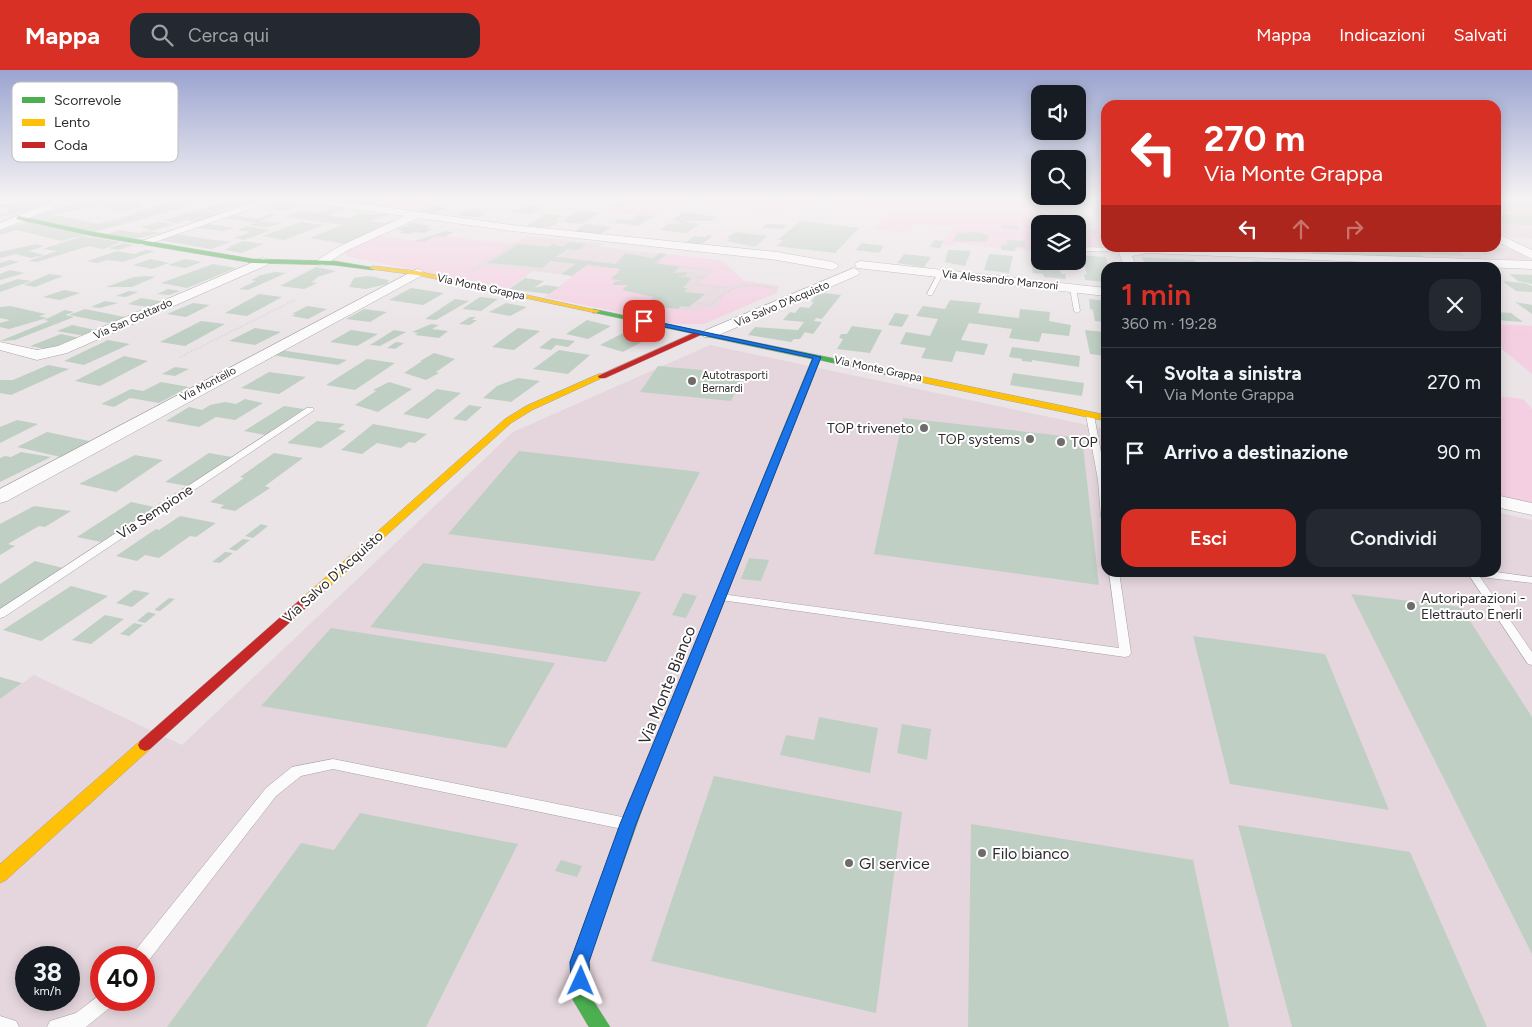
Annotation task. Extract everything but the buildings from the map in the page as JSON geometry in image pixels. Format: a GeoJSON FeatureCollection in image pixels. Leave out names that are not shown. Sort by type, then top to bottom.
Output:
{"type":"FeatureCollection","features":[{"type":"Feature","properties":{"kind":"street","name":"Via Monte Grappa"},"geometry":{"type":"LineString","coordinates":[[142,243],[270,262],[326,260],[362,262],[1101,417]]}},
{"type":"Feature","properties":{"kind":"street"},"geometry":{"type":"LineString","coordinates":[[326,260],[356,243]]}},
{"type":"Feature","properties":{"kind":"street"},"geometry":{"type":"LineString","coordinates":[[651,243],[777,256],[836,269]]}},
{"type":"Feature","properties":{"kind":"street"},"geometry":{"type":"LineString","coordinates":[[1509,243],[1532,255]]}},
{"type":"Feature","properties":{"kind":"street"},"geometry":{"type":"LineString","coordinates":[[1184,252],[1452,262]]}},
{"type":"Feature","properties":{"kind":"street","name":"Via San Gottardo"},"geometry":{"type":"LineString","coordinates":[[0,346],[37,355],[62,350],[270,262]]}},
{"type":"Feature","properties":{"kind":"street","name":"Via Alessandro Manzoni"},"geometry":{"type":"LineString","coordinates":[[836,269],[842,262],[859,269],[893,269],[1101,291]]}},
{"type":"Feature","properties":{"kind":"street"},"geometry":{"type":"LineString","coordinates":[[1501,264],[1532,265]]}},
{"type":"Feature","properties":{"kind":"street","name":"Via Salvo D'Acquisto"},"geometry":{"type":"LineString","coordinates":[[702,333],[836,269]]}},
{"type":"Feature","properties":{"kind":"street","name":"Via Salvo D'Acquisto"},"geometry":{"type":"LineString","coordinates":[[0,875],[508,421],[529,408],[702,333],[859,269]]}},
{"type":"Feature","properties":{"kind":"street","name":"Via Montello"},"geometry":{"type":"LineString","coordinates":[[0,497],[417,273]]}},
{"type":"Feature","properties":{"kind":"street","name":"Via Monte Bianco"},"geometry":{"type":"LineString","coordinates":[[600,1027],[582,1000],[580,962],[628,824],[817,357]]}},
{"type":"Feature","properties":{"kind":"street"},"geometry":{"type":"LineString","coordinates":[[1501,503],[1532,509]]}},
{"type":"Feature","properties":{"kind":"lane"},"geometry":{"type":"LineString","coordinates":[[1086,249],[1101,249]]}},
{"type":"Feature","properties":{"kind":"lane"},"geometry":{"type":"LineString","coordinates":[[930,294],[940,274]]}},
{"type":"Feature","properties":{"kind":"lane"},"geometry":{"type":"LineString","coordinates":[[1073,288],[1077,311]]}},
{"type":"Feature","properties":{"kind":"lane","name":"Via Sempione"},"geometry":{"type":"LineString","coordinates":[[0,614],[310,410]]}},
{"type":"Feature","properties":{"kind":"lane"},"geometry":{"type":"LineString","coordinates":[[1090,415],[1101,485]]}},
{"type":"Feature","properties":{"kind":"lane"},"geometry":{"type":"LineString","coordinates":[[1501,576],[1532,580]]}},
{"type":"Feature","properties":{"kind":"lane"},"geometry":{"type":"LineString","coordinates":[[720,597],[1125,653],[1115,577]]}},
{"type":"Feature","properties":{"kind":"lane"},"geometry":{"type":"LineString","coordinates":[[1475,577],[1532,660]]}},
{"type":"Feature","properties":{"kind":"lane"},"geometry":{"type":"LineString","coordinates":[[149,946],[271,792],[297,771],[333,764],[628,824]]}},
{"type":"Feature","properties":{"kind":"lane"},"geometry":{"type":"LineString","coordinates":[[56,1027],[80,1022],[93,1011]]}},
{"type":"Feature","properties":{"kind":"lane"},"geometry":{"type":"LineString","coordinates":[[0,1025],[10,1027]]}},
{"type":"Feature","properties":{"kind":"path"},"geometry":{"type":"LineString","coordinates":[[474,270],[519,243]]}},
{"type":"Feature","properties":{"kind":"path"},"geometry":{"type":"LineString","coordinates":[[589,261],[604,250]]}},
{"type":"Feature","properties":{"kind":"path"},"geometry":{"type":"LineString","coordinates":[[560,258],[570,252],[579,251]]}},
{"type":"Feature","properties":{"kind":"path"},"geometry":{"type":"LineString","coordinates":[[668,265],[710,270],[696,284],[728,288],[752,284],[778,288]]}},
{"type":"Feature","properties":{"kind":"path"},"geometry":{"type":"LineString","coordinates":[[678,275],[687,276],[691,272],[695,273],[692,276],[703,277]]}},
{"type":"Feature","properties":{"kind":"path"},"geometry":{"type":"LineString","coordinates":[[698,303],[711,305],[728,288]]}},
{"type":"Feature","properties":{"kind":"path"},"geometry":{"type":"LineString","coordinates":[[180,357],[296,300]]}},
{"type":"Feature","properties":{"kind":"shaded area"},"geometry":{"type":"Polygon","coordinates":[[[364,243],[513,244],[465,273],[471,274],[484,266],[533,271],[507,289],[462,277],[455,278],[347,256],[346,251],[364,243]]]}},
{"type":"Feature","properties":{"kind":"shaded area"},"geometry":{"type":"Polygon","coordinates":[[[368,243],[590,243],[603,244],[600,247],[722,261],[744,281],[779,286],[776,293],[703,324],[545,297],[574,276],[533,271],[507,289],[347,256],[368,243]],[[556,249],[489,263],[542,268],[568,251],[556,249]],[[361,256],[503,286],[510,282],[361,256]]]}},
{"type":"Feature","properties":{"kind":"shaded area"},"geometry":{"type":"Polygon","coordinates":[[[944,243],[1031,243],[1031,251],[954,243],[952,246],[943,245],[944,243]]]}},
{"type":"Feature","properties":{"kind":"shaded area"},"geometry":{"type":"Polygon","coordinates":[[[1086,243],[1101,243],[1101,246],[1086,245],[1086,243]]]}},
{"type":"Feature","properties":{"kind":"shaded area"},"geometry":{"type":"Polygon","coordinates":[[[1501,248],[1510,248],[1529,259],[1516,261],[1286,255],[1283,252],[1501,252],[1501,248]]]}},
{"type":"Feature","properties":{"kind":"shaded area"},"geometry":{"type":"Polygon","coordinates":[[[670,254],[722,261],[744,281],[779,286],[744,283],[727,286],[700,284],[714,270],[658,264],[670,254]]]}},
{"type":"Feature","properties":{"kind":"shaded area"},"geometry":{"type":"Polygon","coordinates":[[[587,265],[621,269],[611,279],[625,281],[616,281],[612,285],[628,285],[622,290],[654,297],[645,306],[696,311],[699,308],[715,309],[722,301],[719,300],[739,287],[753,286],[777,290],[776,293],[703,324],[675,324],[545,297],[587,265]]]}},
{"type":"Feature","properties":{"kind":"shaded area"},"geometry":{"type":"Polygon","coordinates":[[[1501,324],[1532,326],[1532,374],[1501,348],[1501,324]]]}},
{"type":"Feature","properties":{"kind":"shaded area"},"geometry":{"type":"Polygon","coordinates":[[[710,345],[1101,428],[1101,577],[1501,577],[1501,513],[1532,520],[1532,1027],[0,1027],[0,699],[34,675],[182,745],[513,432],[710,345]]]}},
{"type":"Feature","properties":{"kind":"shaded area"},"geometry":{"type":"Polygon","coordinates":[[[1501,397],[1523,399],[1532,409],[1532,503],[1501,496],[1501,397]]]}},
{"type":"Feature","properties":{"kind":"traffic: fast"},"geometry":{"type":"LineString","coordinates":[[144,243],[253,261],[334,263],[373,268]]}},
{"type":"Feature","properties":{"kind":"traffic: fast"},"geometry":{"type":"LineString","coordinates":[[596,311],[919,379]]}},
{"type":"Feature","properties":{"kind":"traffic: fast"},"geometry":{"type":"LineString","coordinates":[[714,612],[817,357]]}},
{"type":"Feature","properties":{"kind":"traffic: fast"},"geometry":{"type":"LineString","coordinates":[[600,1027],[582,1000],[579,962],[636,804]]}},
{"type":"Feature","properties":{"kind":"traffic: slow"},"geometry":{"type":"LineString","coordinates":[[373,268],[417,273],[596,311]]}},
{"type":"Feature","properties":{"kind":"traffic: slow"},"geometry":{"type":"LineString","coordinates":[[305,602],[508,421],[529,408],[602,376]]}},
{"type":"Feature","properties":{"kind":"traffic: slow"},"geometry":{"type":"LineString","coordinates":[[919,379],[1101,417]]}},
{"type":"Feature","properties":{"kind":"traffic: slow"},"geometry":{"type":"LineString","coordinates":[[636,804],[714,612]]}},
{"type":"Feature","properties":{"kind":"traffic: slow"},"geometry":{"type":"LineString","coordinates":[[0,875],[145,745]]}},
{"type":"Feature","properties":{"kind":"traffic: jam"},"geometry":{"type":"LineString","coordinates":[[602,376],[701,333]]}},
{"type":"Feature","properties":{"kind":"traffic: jam"},"geometry":{"type":"LineString","coordinates":[[145,745],[305,602]]}},
{"type":"Feature","properties":{"kind":"place","name":"Autotrasporti Bernardi"},"geometry":{"type":"Point","coordinates":[692,381]}},
{"type":"Feature","properties":{"kind":"place","name":"TOP triveneto"},"geometry":{"type":"Point","coordinates":[924,428]}},
{"type":"Feature","properties":{"kind":"place","name":"TOP systems"},"geometry":{"type":"Point","coordinates":[1030,439]}},
{"type":"Feature","properties":{"kind":"place","name":"TOP"},"geometry":{"type":"Point","coordinates":[1061,442]}},
{"type":"Feature","properties":{"kind":"place","name":"Autoriparazioni - Elettrauto Enerli"},"geometry":{"type":"Point","coordinates":[1411,606]}},
{"type":"Feature","properties":{"kind":"place","name":"Filo bianco"},"geometry":{"type":"Point","coordinates":[982,853]}},
{"type":"Feature","properties":{"kind":"place","name":"Gl service"},"geometry":{"type":"Point","coordinates":[849,863]}},
{"type":"Feature","properties":{"kind":"route"},"geometry":{"type":"LineString","coordinates":[[581,981],[580,962],[592,922],[628,824],[817,357],[644,321]]}}]}
